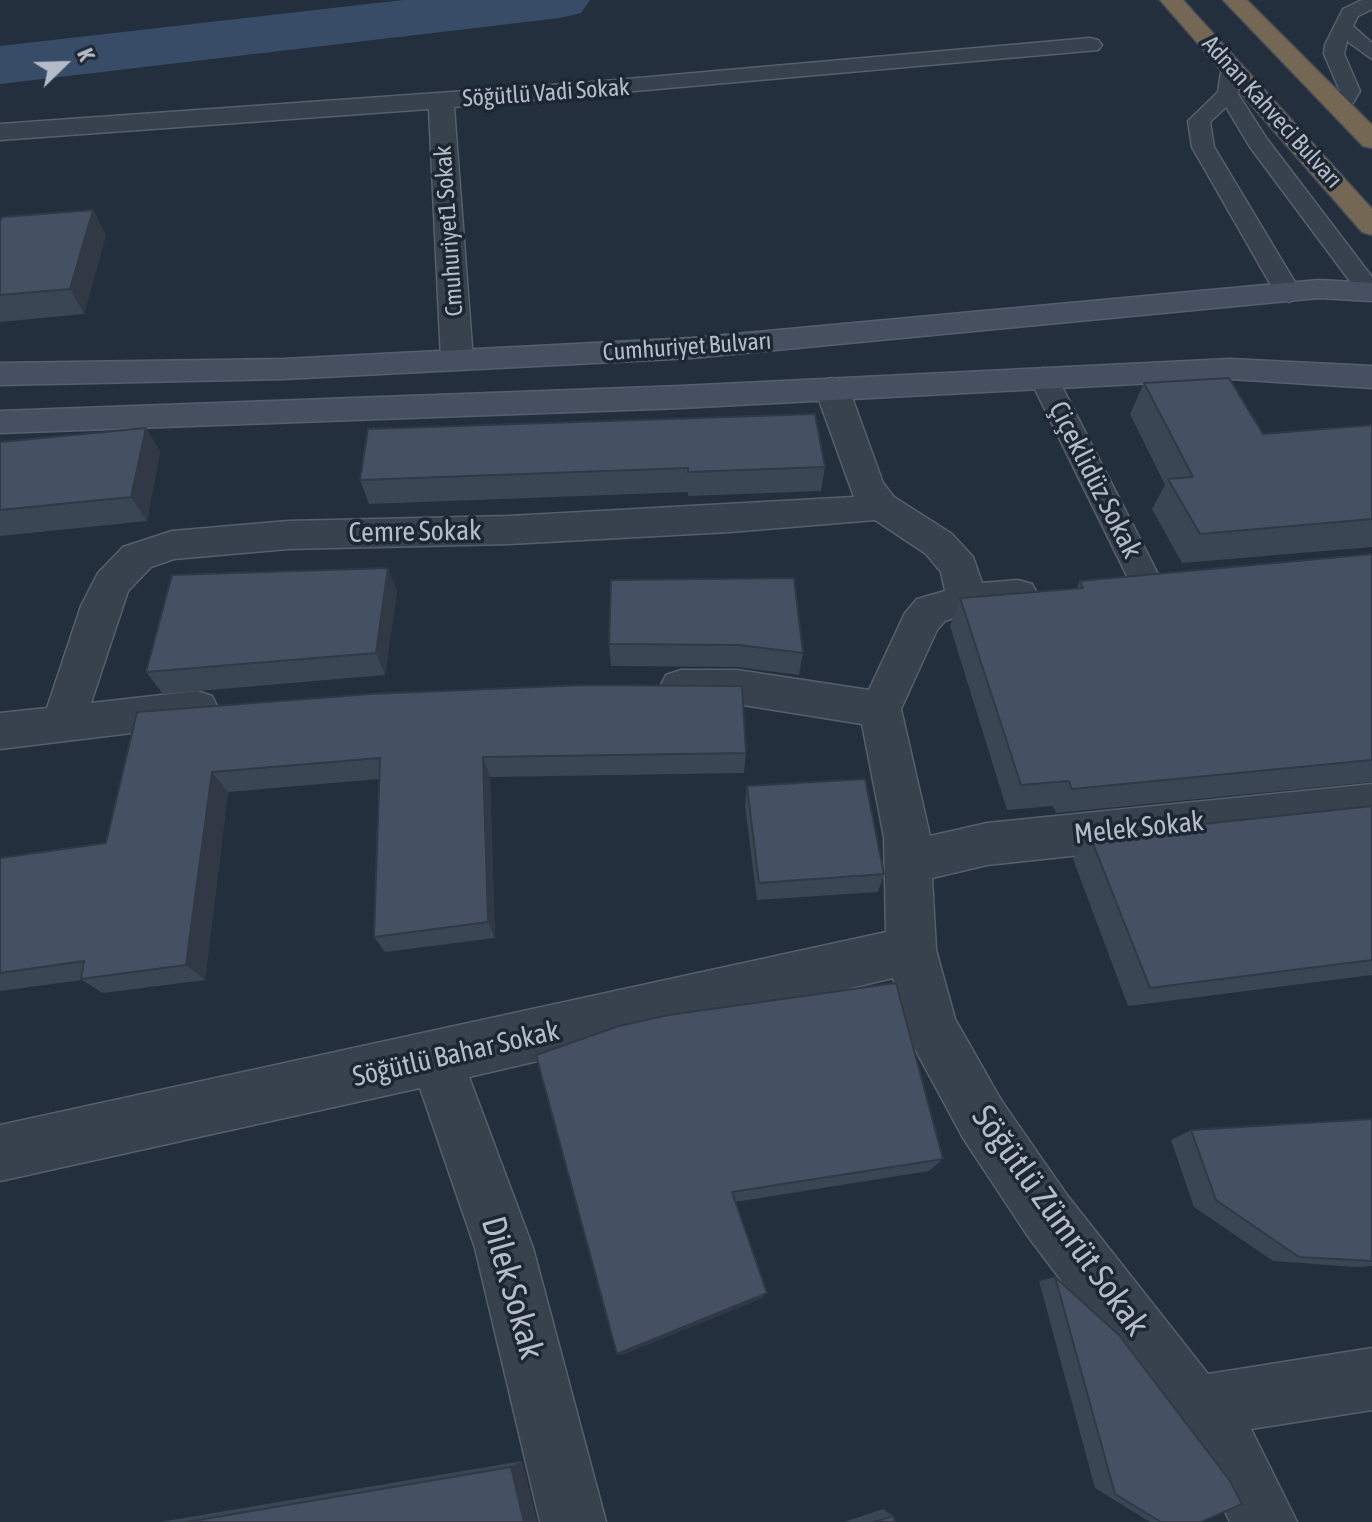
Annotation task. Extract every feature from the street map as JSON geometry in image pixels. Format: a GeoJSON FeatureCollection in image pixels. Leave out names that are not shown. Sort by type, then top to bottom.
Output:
{"type":"FeatureCollection","features":[{"type":"Feature","properties":{"kind":"highway","name":"Adnan Kahveci Bulvarı"},"geometry":{"type":"LineString","coordinates":[[1171,0],[1372,226]]}},
{"type":"Feature","properties":{"kind":"highway","name":"Adnan Kahveci Bulvarı"},"geometry":{"type":"LineString","coordinates":[[1234,0],[1372,140]]}},
{"type":"Feature","properties":{"kind":"street","name":"Söğütlü Vadi Sokak"},"geometry":{"type":"LineString","coordinates":[[0,132],[441,101],[1090,45]]}},
{"type":"Feature","properties":{"kind":"street","name":"Cmuhuriyet1 Sokak"},"geometry":{"type":"LineString","coordinates":[[441,101],[457,360]]}},
{"type":"Feature","properties":{"kind":"street","name":"Cumhuriyet Bulvarı"},"geometry":{"type":"LineString","coordinates":[[0,374],[284,369],[692,348],[1319,289],[1371,292]]}},
{"type":"Feature","properties":{"kind":"street","name":"Cumhuriyet Bulvarı"},"geometry":{"type":"LineString","coordinates":[[0,422],[832,389],[1230,369],[1372,377]]}},
{"type":"Feature","properties":{"kind":"street"},"geometry":{"type":"LineString","coordinates":[[832,389],[866,487],[881,506],[939,544],[959,567],[966,599]]}},
{"type":"Feature","properties":{"kind":"street","name":"Cemre Sokak"},"geometry":{"type":"LineString","coordinates":[[63,724],[101,606],[112,583],[137,557],[172,545],[288,535],[509,530],[730,519],[881,506]]}},
{"type":"Feature","properties":{"kind":"street"},"geometry":{"type":"LineString","coordinates":[[1102,588],[1162,582]]}},
{"type":"Feature","properties":{"kind":"street"},"geometry":{"type":"LineString","coordinates":[[647,687],[737,687],[880,709],[912,647],[919,624],[931,610],[966,599],[1057,591]]}},
{"type":"Feature","properties":{"kind":"street"},"geometry":{"type":"LineString","coordinates":[[0,731],[240,705]]}},
{"type":"Feature","properties":{"kind":"street","name":"Söğütlü Zümrüt Sokak"},"geometry":{"type":"LineString","coordinates":[[880,709],[907,837],[911,950],[932,1029],[982,1119],[1047,1215],[1229,1452],[1264,1522]]}},
{"type":"Feature","properties":{"kind":"street","name":"Melek Sokak"},"geometry":{"type":"LineString","coordinates":[[908,862],[987,844],[1372,804]]}},
{"type":"Feature","properties":{"kind":"street","name":"Söğütlü Bahar Sokak"},"geometry":{"type":"LineString","coordinates":[[0,1153],[436,1059],[911,950]]}},
{"type":"Feature","properties":{"kind":"street","name":"Dilek Sokak"},"geometry":{"type":"LineString","coordinates":[[436,1059],[504,1248],[573,1522]]}},
{"type":"Feature","properties":{"kind":"street"},"geometry":{"type":"LineString","coordinates":[[1196,1407],[1372,1379]]}},
{"type":"Feature","properties":{"kind":"lane"},"geometry":{"type":"LineString","coordinates":[[1335,103],[1346,99],[1350,91],[1349,82],[1334,54],[1343,27],[1350,13],[1372,2]]}},
{"type":"Feature","properties":{"kind":"lane"},"geometry":{"type":"LineString","coordinates":[[1343,27],[1372,53]]}},
{"type":"Feature","properties":{"kind":"lane"},"geometry":{"type":"LineString","coordinates":[[1230,64],[1228,94],[1258,142],[1371,292]]}},
{"type":"Feature","properties":{"kind":"lane"},"geometry":{"type":"LineString","coordinates":[[1228,94],[1199,121],[1203,147],[1289,294]]}},
{"type":"Feature","properties":{"kind":"lane","name":"Çiçeklidüz Sokak"},"geometry":{"type":"LineString","coordinates":[[1043,377],[1162,582]]}},
{"type":"Feature","properties":{"kind":"building"},"geometry":{"type":"Polygon","coordinates":[[[93,210],[70,289],[0,295],[2,217],[93,210]]]}},
{"type":"Feature","properties":{"kind":"building"},"geometry":{"type":"Polygon","coordinates":[[[1229,378],[1263,434],[1372,425],[1372,519],[1200,534],[1168,479],[1193,477],[1144,383],[1229,378]]]}},
{"type":"Feature","properties":{"kind":"building"},"geometry":{"type":"Polygon","coordinates":[[[815,414],[825,467],[688,472],[688,468],[360,480],[368,429],[815,414]]]}},
{"type":"Feature","properties":{"kind":"building"},"geometry":{"type":"Polygon","coordinates":[[[146,428],[131,497],[0,510],[0,442],[146,428]]]}},
{"type":"Feature","properties":{"kind":"building"},"geometry":{"type":"Polygon","coordinates":[[[1372,554],[1372,760],[1072,789],[1069,781],[1021,785],[960,598],[1083,588],[1080,581],[1372,554]]]}},
{"type":"Feature","properties":{"kind":"building"},"geometry":{"type":"Polygon","coordinates":[[[388,568],[376,653],[146,672],[172,575],[388,568]]]}},
{"type":"Feature","properties":{"kind":"building"},"geometry":{"type":"Polygon","coordinates":[[[794,578],[803,653],[739,645],[609,644],[611,580],[794,578]]]}},
{"type":"Feature","properties":{"kind":"building"},"geometry":{"type":"Polygon","coordinates":[[[583,685],[742,686],[746,753],[483,757],[488,922],[374,937],[380,758],[212,772],[186,965],[81,979],[84,961],[0,973],[0,858],[106,843],[137,712],[371,694],[583,685]]]}},
{"type":"Feature","properties":{"kind":"building"},"geometry":{"type":"Polygon","coordinates":[[[865,779],[884,874],[759,883],[747,786],[865,779]]]}},
{"type":"Feature","properties":{"kind":"building"},"geometry":{"type":"Polygon","coordinates":[[[1372,806],[1372,960],[1150,988],[1090,836],[1372,806]]]}},
{"type":"Feature","properties":{"kind":"building"},"geometry":{"type":"Polygon","coordinates":[[[896,983],[943,1159],[732,1192],[767,1293],[617,1354],[536,1055],[619,1026],[669,1015],[896,983]]]}},
{"type":"Feature","properties":{"kind":"building"},"geometry":{"type":"Polygon","coordinates":[[[1372,1119],[1372,1261],[1299,1257],[1216,1200],[1191,1130],[1372,1119]]]}},
{"type":"Feature","properties":{"kind":"building"},"geometry":{"type":"Polygon","coordinates":[[[1055,1277],[1119,1335],[1230,1481],[1242,1504],[1201,1522],[1161,1522],[1115,1494],[1055,1277]]]}},
{"type":"Feature","properties":{"kind":"building"},"geometry":{"type":"Polygon","coordinates":[[[511,1467],[524,1522],[187,1522],[511,1467]]]}},
{"type":"Feature","properties":{"kind":"building"},"geometry":{"type":"Polygon","coordinates":[[[893,1516],[895,1522],[874,1522],[893,1516]]]}},
{"type":"Feature","properties":{"kind":"waterway"},"geometry":{"type":"LineString","coordinates":[[0,65],[560,0]]}}]}
